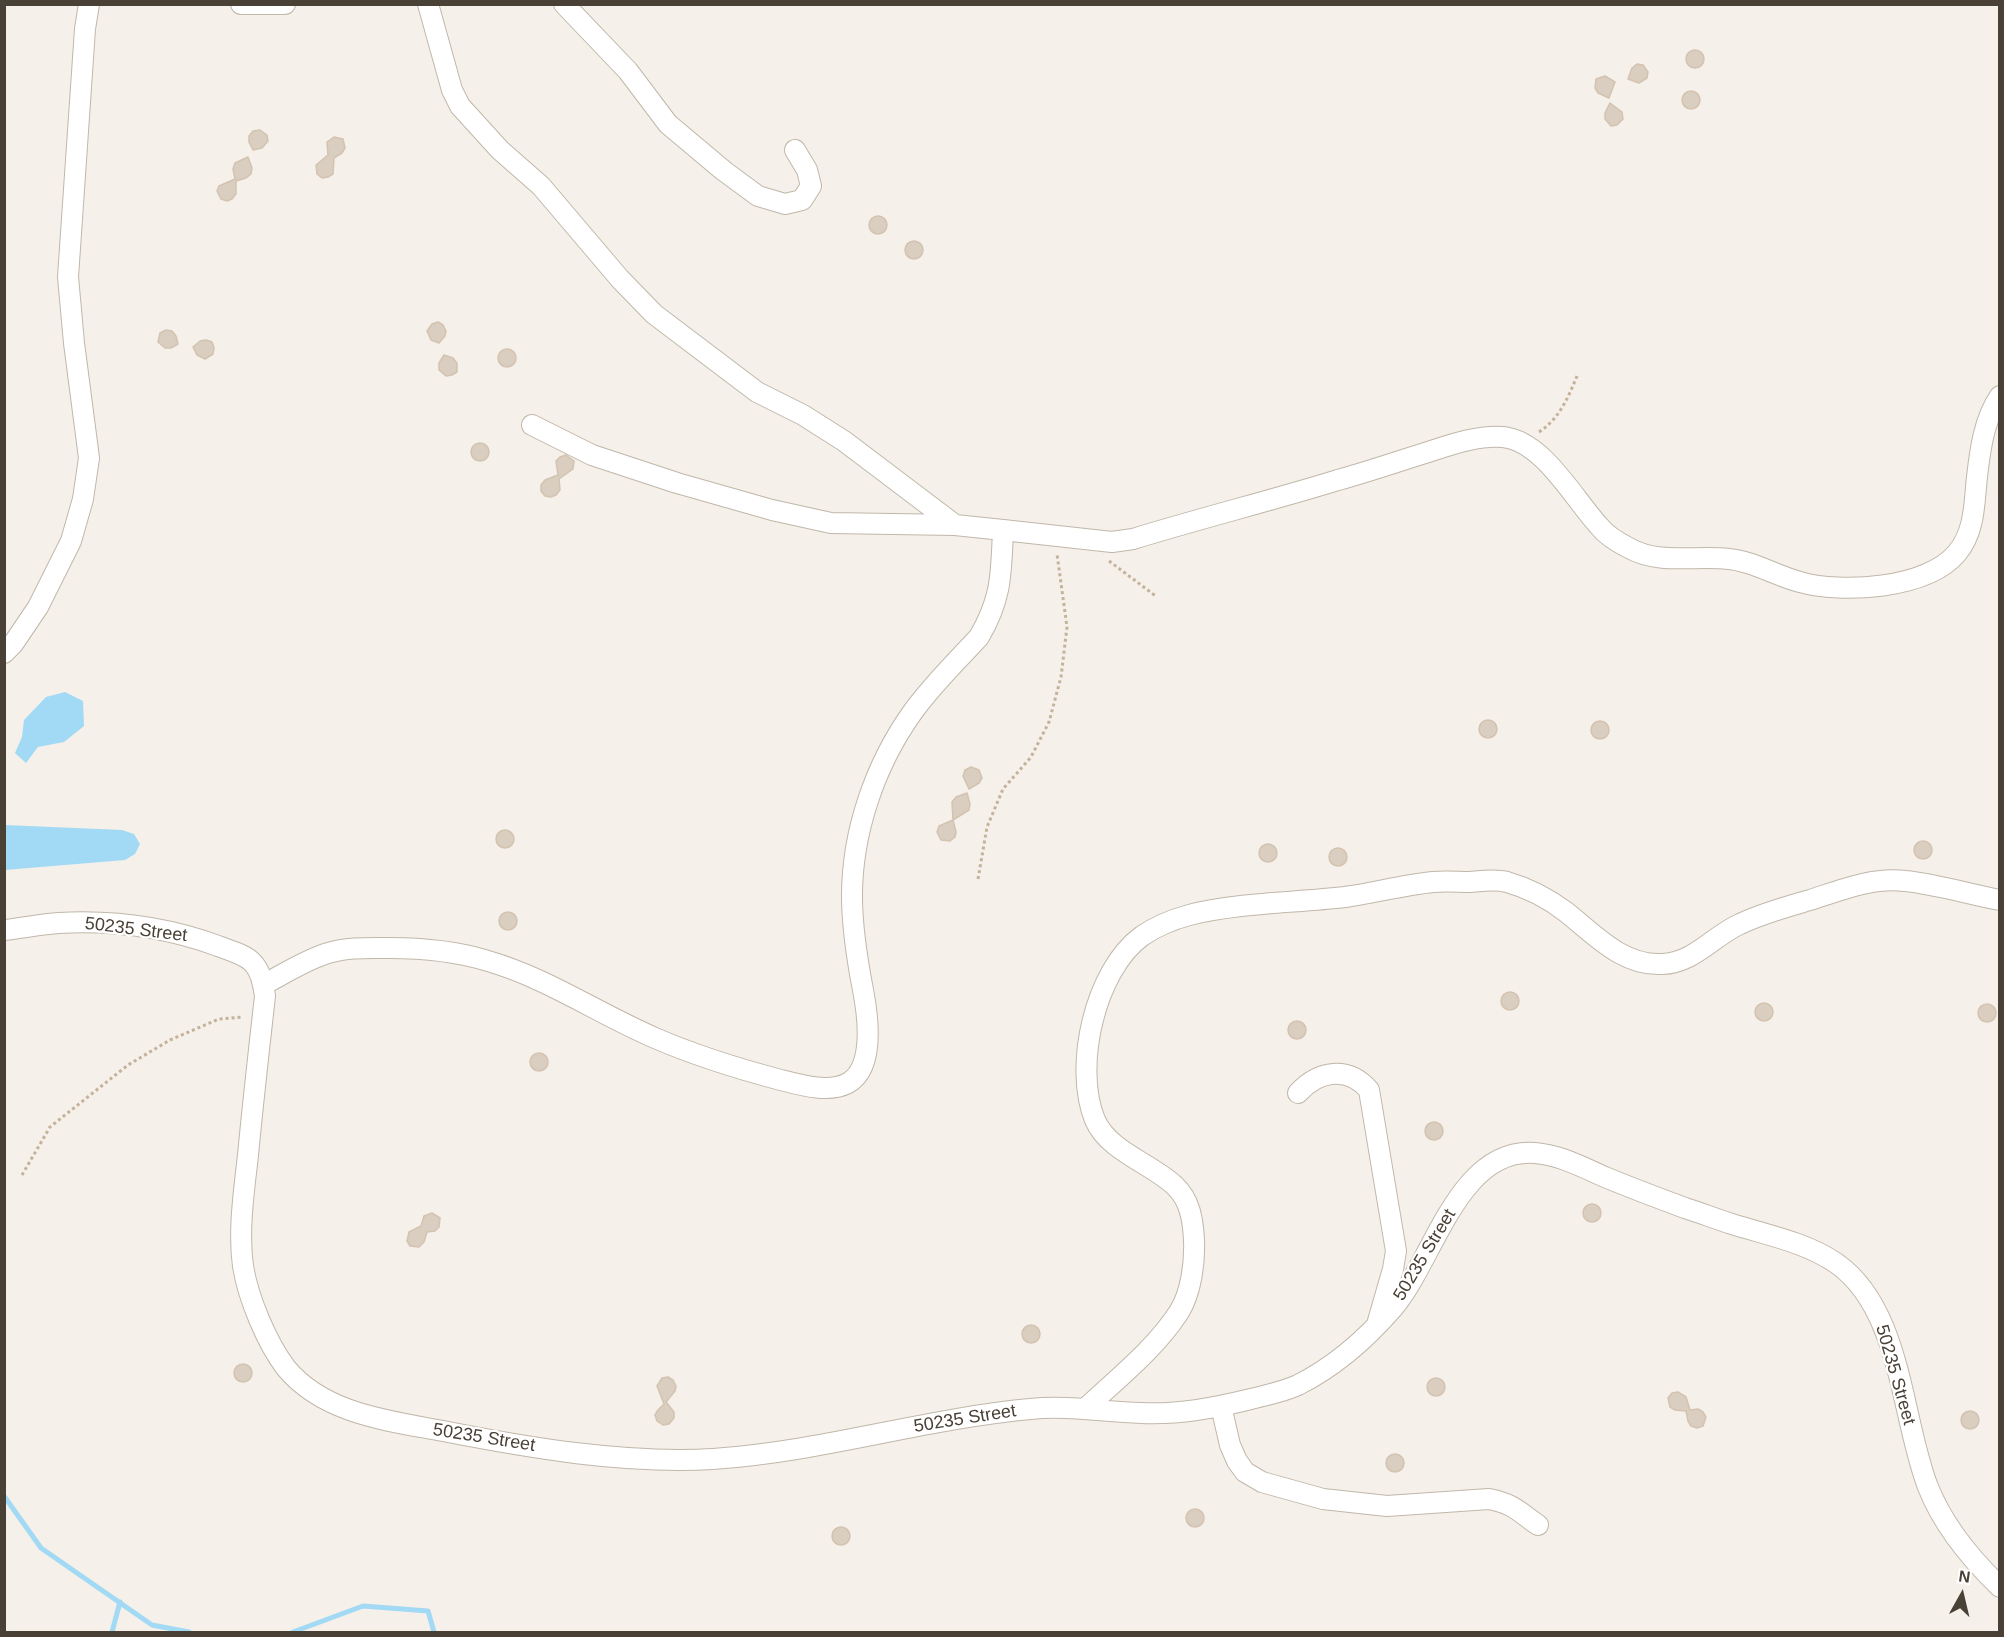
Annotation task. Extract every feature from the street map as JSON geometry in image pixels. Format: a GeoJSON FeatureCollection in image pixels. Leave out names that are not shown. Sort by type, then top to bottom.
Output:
{"type":"FeatureCollection","features":[{"type":"Feature","properties":{"kind":"street"},"geometry":{"type":"LineString","coordinates":[[4,653],[14,644],[38,607],[71,541],[83,499],[89,458],[68,277],[85,29],[89,4]]}},
{"type":"Feature","properties":{"kind":"street"},"geometry":{"type":"LineString","coordinates":[[241,4],[285,4]]}},
{"type":"Feature","properties":{"kind":"street"},"geometry":{"type":"LineString","coordinates":[[428,4],[452,90],[460,106],[500,150],[541,186],[620,279],[654,314],[749,386],[803,415],[844,441],[954,525]]}},
{"type":"Feature","properties":{"kind":"street"},"geometry":{"type":"LineString","coordinates":[[564,4],[628,70],[668,124],[723,171],[758,196],[785,204],[802,200],[811,186],[807,170],[795,150]]}},
{"type":"Feature","properties":{"kind":"street"},"geometry":{"type":"LineString","coordinates":[[532,424],[592,455],[677,483],[772,510],[831,523],[954,525],[1112,542],[1133,540],[1338,481],[1455,444],[1484,438],[1504,437],[1522,442],[1550,466],[1601,529],[1629,548],[1645,555],[1669,558],[1729,559],[1745,562],[1797,582],[1848,589],[1879,586],[1921,575],[1941,567],[1954,557],[1970,531],[1985,430],[1993,406],[2000,396]]}},
{"type":"Feature","properties":{"kind":"street"},"geometry":{"type":"LineString","coordinates":[[263,986],[301,964],[328,953],[355,948],[408,948],[439,951],[488,960],[524,974],[654,1038],[751,1072],[796,1084],[824,1087],[839,1088],[851,1082],[860,1074],[865,1059],[867,1036],[866,1009],[855,936],[852,894],[856,858],[868,798],[894,743],[913,712],[979,637],[987,623],[998,595],[1003,530]]}},
{"type":"Feature","properties":{"kind":"street"},"geometry":{"type":"LineString","coordinates":[[1086,1407],[1161,1335],[1181,1309],[1191,1280],[1195,1248],[1193,1220],[1187,1202],[1176,1187],[1116,1146],[1097,1124],[1087,1095],[1085,1067],[1092,1025],[1105,987],[1119,958],[1141,937],[1168,922],[1207,911],[1344,897],[1432,882],[1502,881],[1524,887],[1544,897],[1565,911],[1603,944],[1625,956],[1662,964],[1681,960],[1697,953],[1732,928],[1759,915],[1879,881],[1904,881],[2000,900]]}},
{"type":"Feature","properties":{"kind":"street","name":"50235 Street"},"geometry":{"type":"LineString","coordinates":[[4,930],[57,923],[93,922],[140,927],[190,936],[229,950],[252,962],[261,977],[265,996],[242,1221],[242,1263],[250,1297],[263,1327],[286,1367],[321,1397],[354,1413],[493,1441],[625,1458],[671,1460],[717,1459],[785,1450],[966,1416],[1046,1407],[1086,1407],[1141,1413],[1198,1411],[1221,1406],[1293,1388],[1342,1358],[1396,1305],[1477,1174],[1504,1156],[1530,1152],[1573,1162],[1647,1195],[1810,1250],[1837,1264],[1869,1299],[1893,1358],[1920,1466],[1945,1522],[2000,1587]]}},
{"type":"Feature","properties":{"kind":"street"},"geometry":{"type":"LineString","coordinates":[[1298,1093],[1308,1082],[1321,1076],[1335,1074],[1351,1076],[1361,1081],[1370,1090],[1396,1251],[1377,1324]]}},
{"type":"Feature","properties":{"kind":"street"},"geometry":{"type":"LineString","coordinates":[[1221,1406],[1230,1445],[1237,1461],[1245,1472],[1262,1482],[1323,1499],[1387,1506],[1490,1499],[1506,1502],[1516,1507],[1538,1525]]}},
{"type":"Feature","properties":{"kind":"path"},"geometry":{"type":"LineString","coordinates":[[1522,442],[1548,426],[1566,403],[1577,376]]}},
{"type":"Feature","properties":{"kind":"path"},"geometry":{"type":"LineString","coordinates":[[978,879],[987,827],[1003,789],[1030,757],[1049,722],[1061,677],[1067,627],[1054,535]]}},
{"type":"Feature","properties":{"kind":"path"},"geometry":{"type":"LineString","coordinates":[[1103,557],[1157,597]]}},
{"type":"Feature","properties":{"kind":"path"},"geometry":{"type":"LineString","coordinates":[[22,1175],[50,1127],[128,1065],[170,1040],[219,1019],[262,1015]]}},
{"type":"Feature","properties":{"kind":"water"},"geometry":{"type":"Polygon","coordinates":[[[65,692],[83,701],[84,726],[64,742],[38,747],[26,763],[15,753],[22,737],[24,720],[46,697],[65,692]]]}},
{"type":"Feature","properties":{"kind":"water"},"geometry":{"type":"Polygon","coordinates":[[[5,825],[122,830],[134,834],[140,844],[135,854],[125,860],[5,870],[5,825]]]}},
{"type":"Feature","properties":{"kind":"building"},"geometry":{"type":"Polygon","coordinates":[[[1691,50],[1699,50],[1704,55],[1702,66],[1691,68],[1686,63],[1686,55],[1691,50]]]}},
{"type":"Feature","properties":{"kind":"building"},"geometry":{"type":"Polygon","coordinates":[[[1637,64],[1643,65],[1648,72],[1647,78],[1639,83],[1628,79],[1632,68],[1637,64]]]}},
{"type":"Feature","properties":{"kind":"building"},"geometry":{"type":"Polygon","coordinates":[[[1605,76],[1615,82],[1609,98],[1598,93],[1595,88],[1596,79],[1605,76]]]}},
{"type":"Feature","properties":{"kind":"building"},"geometry":{"type":"Polygon","coordinates":[[[1687,91],[1695,91],[1700,96],[1698,107],[1687,109],[1682,104],[1682,96],[1687,91]]]}},
{"type":"Feature","properties":{"kind":"building"},"geometry":{"type":"Polygon","coordinates":[[[1610,103],[1622,112],[1623,119],[1617,125],[1611,126],[1605,119],[1610,103]]]}},
{"type":"Feature","properties":{"kind":"building"},"geometry":{"type":"Polygon","coordinates":[[[260,130],[267,135],[268,141],[262,148],[253,150],[249,136],[253,131],[260,130]]]}},
{"type":"Feature","properties":{"kind":"building"},"geometry":{"type":"Polygon","coordinates":[[[334,137],[343,139],[345,148],[334,158],[333,174],[322,178],[317,174],[316,165],[328,155],[327,142],[334,137]]]}},
{"type":"Feature","properties":{"kind":"building"},"geometry":{"type":"Polygon","coordinates":[[[248,157],[252,168],[251,174],[236,181],[236,194],[232,199],[227,201],[221,199],[217,191],[219,186],[235,179],[233,169],[235,163],[248,157]]]}},
{"type":"Feature","properties":{"kind":"building"},"geometry":{"type":"Polygon","coordinates":[[[874,216],[882,216],[887,221],[885,232],[874,234],[869,229],[869,221],[874,216]]]}},
{"type":"Feature","properties":{"kind":"building"},"geometry":{"type":"Polygon","coordinates":[[[910,241],[918,241],[923,246],[921,257],[910,259],[905,254],[905,246],[910,241]]]}},
{"type":"Feature","properties":{"kind":"building"},"geometry":{"type":"Polygon","coordinates":[[[438,322],[446,331],[439,343],[431,340],[427,331],[432,324],[438,322]]]}},
{"type":"Feature","properties":{"kind":"building"},"geometry":{"type":"Polygon","coordinates":[[[166,330],[172,331],[176,336],[178,344],[171,348],[165,348],[158,342],[160,333],[166,330]]]}},
{"type":"Feature","properties":{"kind":"building"},"geometry":{"type":"Polygon","coordinates":[[[200,341],[212,342],[214,348],[213,354],[205,359],[197,355],[193,347],[200,341]]]}},
{"type":"Feature","properties":{"kind":"building"},"geometry":{"type":"Polygon","coordinates":[[[503,349],[511,349],[516,354],[514,365],[503,367],[498,362],[498,354],[503,349]]]}},
{"type":"Feature","properties":{"kind":"building"},"geometry":{"type":"Polygon","coordinates":[[[444,355],[453,358],[457,363],[457,372],[452,375],[446,376],[439,370],[439,363],[444,355]]]}},
{"type":"Feature","properties":{"kind":"building"},"geometry":{"type":"Polygon","coordinates":[[[476,443],[484,443],[489,448],[487,459],[476,461],[471,456],[471,448],[476,443]]]}},
{"type":"Feature","properties":{"kind":"building"},"geometry":{"type":"Polygon","coordinates":[[[566,455],[574,461],[573,469],[559,479],[560,490],[556,495],[545,496],[541,491],[541,485],[545,480],[558,475],[556,461],[566,455]]]}},
{"type":"Feature","properties":{"kind":"building"},"geometry":{"type":"Polygon","coordinates":[[[1484,720],[1492,720],[1497,725],[1495,736],[1484,738],[1479,733],[1479,725],[1484,720]]]}},
{"type":"Feature","properties":{"kind":"building"},"geometry":{"type":"Polygon","coordinates":[[[1596,721],[1604,721],[1609,726],[1607,737],[1596,739],[1591,734],[1591,726],[1596,721]]]}},
{"type":"Feature","properties":{"kind":"building"},"geometry":{"type":"Polygon","coordinates":[[[971,767],[979,770],[982,778],[979,783],[969,789],[963,776],[965,770],[971,767]]]}},
{"type":"Feature","properties":{"kind":"building"},"geometry":{"type":"Polygon","coordinates":[[[967,793],[969,810],[953,820],[952,802],[956,797],[967,793]]]}},
{"type":"Feature","properties":{"kind":"building"},"geometry":{"type":"Polygon","coordinates":[[[953,820],[955,837],[950,841],[941,840],[937,832],[939,826],[953,820]]]}},
{"type":"Feature","properties":{"kind":"building"},"geometry":{"type":"Polygon","coordinates":[[[501,830],[509,830],[514,835],[512,846],[501,848],[496,843],[496,835],[501,830]]]}},
{"type":"Feature","properties":{"kind":"building"},"geometry":{"type":"Polygon","coordinates":[[[1919,841],[1927,841],[1932,846],[1930,857],[1919,859],[1914,854],[1914,846],[1919,841]]]}},
{"type":"Feature","properties":{"kind":"building"},"geometry":{"type":"Polygon","coordinates":[[[1264,844],[1272,844],[1277,849],[1275,860],[1264,862],[1259,857],[1259,849],[1264,844]]]}},
{"type":"Feature","properties":{"kind":"building"},"geometry":{"type":"Polygon","coordinates":[[[1334,848],[1342,848],[1347,853],[1345,864],[1334,866],[1329,861],[1329,853],[1334,848]]]}},
{"type":"Feature","properties":{"kind":"building"},"geometry":{"type":"Polygon","coordinates":[[[504,912],[512,912],[517,917],[515,928],[504,930],[499,925],[499,917],[504,912]]]}},
{"type":"Feature","properties":{"kind":"building"},"geometry":{"type":"Polygon","coordinates":[[[1506,992],[1514,992],[1519,997],[1517,1008],[1506,1010],[1501,1005],[1501,997],[1506,992]]]}},
{"type":"Feature","properties":{"kind":"building"},"geometry":{"type":"Polygon","coordinates":[[[1760,1003],[1768,1003],[1773,1008],[1771,1019],[1760,1021],[1755,1016],[1755,1008],[1760,1003]]]}},
{"type":"Feature","properties":{"kind":"building"},"geometry":{"type":"Polygon","coordinates":[[[1983,1004],[1991,1004],[1996,1009],[1994,1020],[1983,1022],[1978,1017],[1978,1009],[1983,1004]]]}},
{"type":"Feature","properties":{"kind":"building"},"geometry":{"type":"Polygon","coordinates":[[[1293,1021],[1301,1021],[1306,1026],[1304,1037],[1293,1039],[1288,1034],[1288,1026],[1293,1021]]]}},
{"type":"Feature","properties":{"kind":"building"},"geometry":{"type":"Polygon","coordinates":[[[535,1053],[543,1053],[548,1058],[546,1069],[535,1071],[530,1066],[530,1058],[535,1053]]]}},
{"type":"Feature","properties":{"kind":"building"},"geometry":{"type":"Polygon","coordinates":[[[1430,1122],[1438,1122],[1443,1127],[1441,1138],[1430,1140],[1425,1135],[1425,1127],[1430,1122]]]}},
{"type":"Feature","properties":{"kind":"building"},"geometry":{"type":"Polygon","coordinates":[[[1588,1204],[1596,1204],[1601,1209],[1599,1220],[1588,1222],[1583,1217],[1583,1209],[1588,1204]]]}},
{"type":"Feature","properties":{"kind":"building"},"geometry":{"type":"Polygon","coordinates":[[[432,1213],[440,1218],[439,1227],[435,1231],[427,1232],[424,1242],[419,1247],[410,1246],[407,1241],[409,1232],[421,1226],[424,1216],[432,1213]]]}},
{"type":"Feature","properties":{"kind":"building"},"geometry":{"type":"Polygon","coordinates":[[[1027,1325],[1035,1325],[1040,1330],[1038,1341],[1027,1343],[1022,1338],[1022,1330],[1027,1325]]]}},
{"type":"Feature","properties":{"kind":"building"},"geometry":{"type":"Polygon","coordinates":[[[239,1364],[247,1364],[252,1369],[250,1380],[239,1382],[234,1377],[234,1369],[239,1364]]]}},
{"type":"Feature","properties":{"kind":"building"},"geometry":{"type":"Polygon","coordinates":[[[668,1377],[676,1386],[675,1391],[666,1402],[674,1412],[674,1418],[669,1424],[663,1425],[657,1421],[655,1415],[664,1404],[657,1386],[662,1378],[668,1377]]]}},
{"type":"Feature","properties":{"kind":"building"},"geometry":{"type":"Polygon","coordinates":[[[1432,1378],[1440,1378],[1445,1383],[1443,1394],[1432,1396],[1427,1391],[1427,1383],[1432,1378]]]}},
{"type":"Feature","properties":{"kind":"building"},"geometry":{"type":"Polygon","coordinates":[[[1678,1392],[1686,1397],[1690,1410],[1698,1409],[1703,1412],[1706,1417],[1703,1426],[1697,1428],[1691,1426],[1686,1411],[1670,1407],[1668,1398],[1672,1393],[1678,1392]]]}},
{"type":"Feature","properties":{"kind":"building"},"geometry":{"type":"Polygon","coordinates":[[[1966,1411],[1974,1411],[1979,1416],[1977,1427],[1966,1429],[1961,1424],[1961,1416],[1966,1411]]]}},
{"type":"Feature","properties":{"kind":"building"},"geometry":{"type":"Polygon","coordinates":[[[1391,1454],[1399,1454],[1404,1459],[1402,1470],[1391,1472],[1386,1467],[1386,1459],[1391,1454]]]}},
{"type":"Feature","properties":{"kind":"building"},"geometry":{"type":"Polygon","coordinates":[[[1191,1509],[1199,1509],[1204,1514],[1202,1525],[1191,1527],[1186,1522],[1186,1514],[1191,1509]]]}},
{"type":"Feature","properties":{"kind":"building"},"geometry":{"type":"Polygon","coordinates":[[[837,1527],[845,1527],[850,1532],[848,1543],[837,1545],[832,1540],[832,1532],[837,1527]]]}},
{"type":"Feature","properties":{"kind":"waterway"},"geometry":{"type":"LineString","coordinates":[[4,1496],[41,1548],[152,1625],[189,1632]]}},
{"type":"Feature","properties":{"kind":"waterway"},"geometry":{"type":"LineString","coordinates":[[112,1632],[120,1602]]}},
{"type":"Feature","properties":{"kind":"waterway"},"geometry":{"type":"LineString","coordinates":[[293,1632],[363,1606],[428,1611],[434,1632]]}}]}
